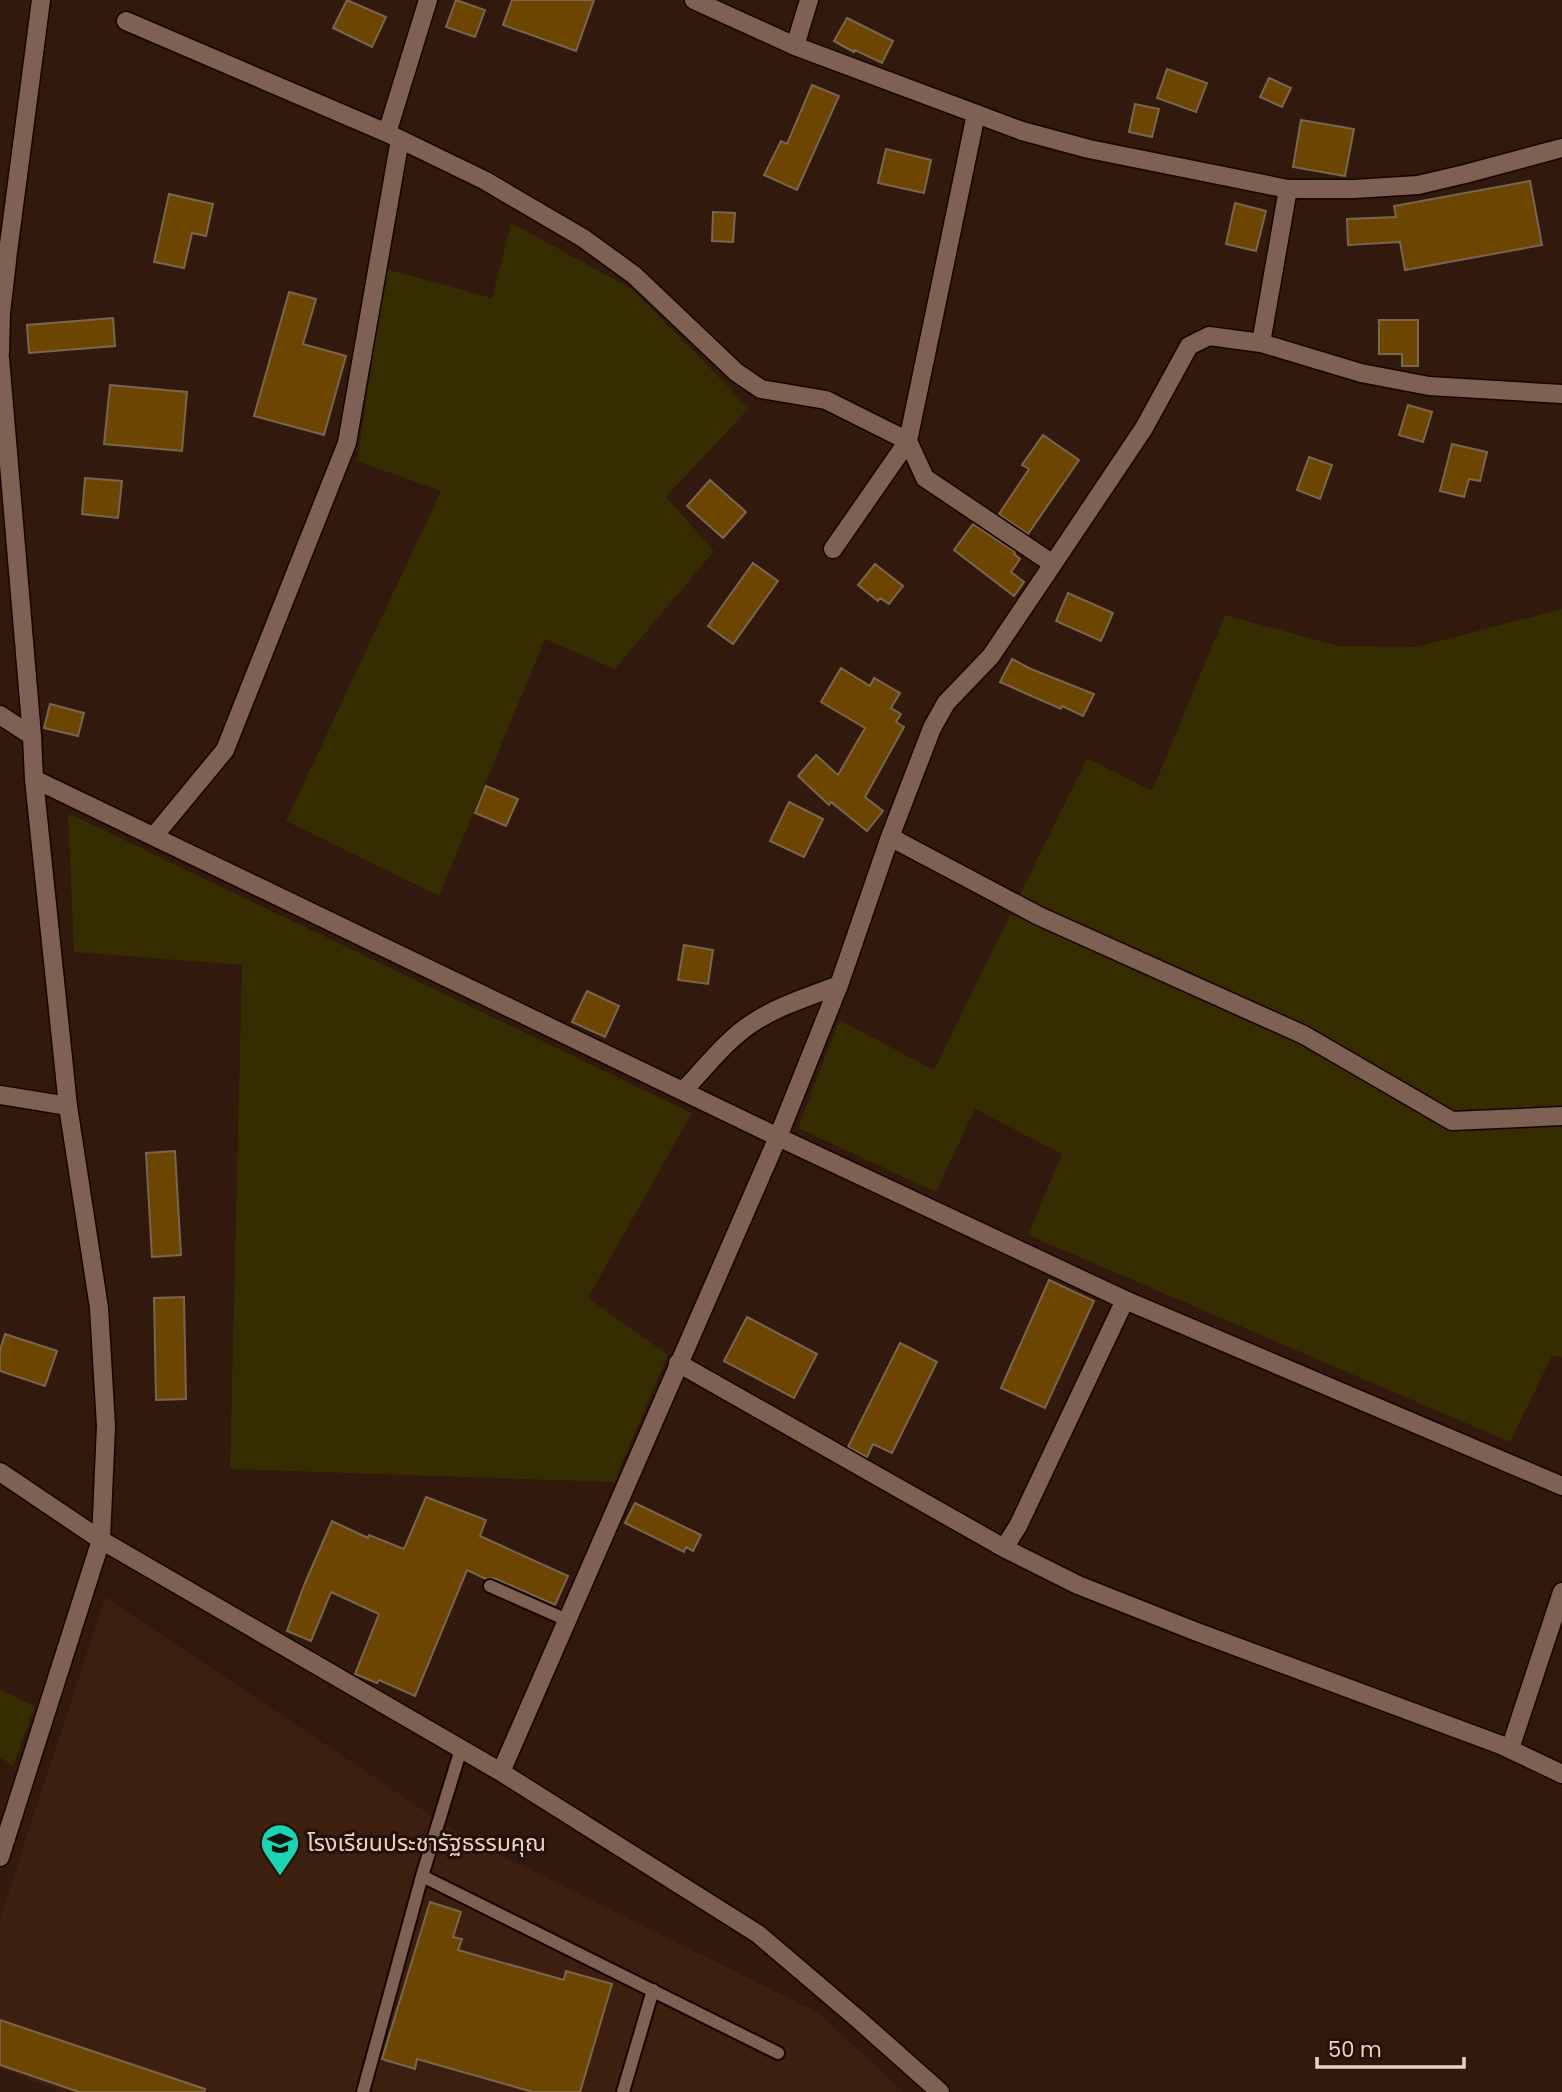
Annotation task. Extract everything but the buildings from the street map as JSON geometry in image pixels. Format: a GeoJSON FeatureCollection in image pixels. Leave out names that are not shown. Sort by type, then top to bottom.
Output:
{"type":"FeatureCollection","features":[{"type":"Feature","properties":{"kind":"street"},"geometry":{"type":"LineString","coordinates":[[0,1857],[101,1540],[106,1426],[99,1308],[68,1106],[34,779],[33,736],[0,355],[4,251],[41,0]]}},
{"type":"Feature","properties":{"kind":"street"},"geometry":{"type":"LineString","coordinates":[[154,836],[225,750],[347,443],[393,136],[428,0]]}},
{"type":"Feature","properties":{"kind":"street"},"geometry":{"type":"LineString","coordinates":[[694,0],[795,46],[1022,131],[1089,149],[1288,189],[1418,185],[1562,148]]}},
{"type":"Feature","properties":{"kind":"street"},"geometry":{"type":"LineString","coordinates":[[795,46],[808,0]]}},
{"type":"Feature","properties":{"kind":"street"},"geometry":{"type":"LineString","coordinates":[[126,21],[393,136],[484,180],[583,238],[634,275],[736,372],[761,389],[826,400],[908,441],[925,478],[1053,564]]}},
{"type":"Feature","properties":{"kind":"street"},"geometry":{"type":"LineString","coordinates":[[833,549],[908,441],[976,114]]}},
{"type":"Feature","properties":{"kind":"street"},"geometry":{"type":"LineString","coordinates":[[1261,343],[1288,189]]}},
{"type":"Feature","properties":{"kind":"street"},"geometry":{"type":"LineString","coordinates":[[501,1772],[778,1137],[839,985],[890,837],[932,728],[946,703],[991,656],[1053,564],[1144,428],[1189,346],[1209,336],[1261,343],[1361,373],[1429,386],[1562,394]]}},
{"type":"Feature","properties":{"kind":"street"},"geometry":{"type":"LineString","coordinates":[[0,715],[33,736]]}},
{"type":"Feature","properties":{"kind":"street"},"geometry":{"type":"LineString","coordinates":[[34,779],[778,1137],[1125,1300],[1562,1486]]}},
{"type":"Feature","properties":{"kind":"street"},"geometry":{"type":"LineString","coordinates":[[890,837],[1039,916],[1304,1035],[1452,1121],[1562,1116]]}},
{"type":"Feature","properties":{"kind":"street"},"geometry":{"type":"LineString","coordinates":[[684,1090],[731,1040],[754,1022],[774,1011],[839,985]]}},
{"type":"Feature","properties":{"kind":"street"},"geometry":{"type":"LineString","coordinates":[[0,1095],[68,1106]]}},
{"type":"Feature","properties":{"kind":"street"},"geometry":{"type":"LineString","coordinates":[[1004,1548],[1024,1513],[1125,1300]]}},
{"type":"Feature","properties":{"kind":"street"},"geometry":{"type":"LineString","coordinates":[[678,1363],[1004,1548],[1090,1590],[1510,1749],[1562,1774]]}},
{"type":"Feature","properties":{"kind":"street"},"geometry":{"type":"LineString","coordinates":[[0,1472],[101,1540],[501,1772],[758,1934],[940,2092]]}},
{"type":"Feature","properties":{"kind":"street"},"geometry":{"type":"LineString","coordinates":[[1510,1749],[1562,1591]]}},
{"type":"Feature","properties":{"kind":"lane"},"geometry":{"type":"LineString","coordinates":[[490,1586],[567,1620]]}},
{"type":"Feature","properties":{"kind":"lane"},"geometry":{"type":"LineString","coordinates":[[363,2092],[422,1876],[461,1749]]}},
{"type":"Feature","properties":{"kind":"lane"},"geometry":{"type":"LineString","coordinates":[[422,1876],[778,2053]]}},
{"type":"Feature","properties":{"kind":"lane"},"geometry":{"type":"LineString","coordinates":[[623,2092],[653,1990]]}},
{"type":"Feature","properties":{"kind":"shaded area"},"geometry":{"type":"Polygon","coordinates":[[[511,223],[632,289],[749,408],[666,497],[714,551],[615,669],[545,639],[439,896],[286,821],[441,491],[357,461],[386,269],[492,298],[511,223]]]}},
{"type":"Feature","properties":{"kind":"shaded area"},"geometry":{"type":"Polygon","coordinates":[[[1562,609],[1562,1357],[1552,1356],[1510,1442],[1028,1235],[1062,1154],[975,1109],[936,1192],[798,1128],[839,1020],[934,1070],[1087,758],[1152,791],[1225,615],[1338,646],[1416,647],[1562,609]]]}},
{"type":"Feature","properties":{"kind":"shaded area"},"geometry":{"type":"Polygon","coordinates":[[[68,813],[692,1113],[588,1298],[668,1355],[614,1482],[230,1469],[242,965],[74,952],[68,813]]]}},
{"type":"Feature","properties":{"kind":"shaded area","name":"โรงเรียนประชารัฐธรรมคุณ"},"geometry":{"type":"Polygon","coordinates":[[[105,1597],[462,1836],[819,2013],[903,2092],[62,2092],[0,2068],[0,1919],[105,1597]]]}},
{"type":"Feature","properties":{"kind":"shaded area"},"geometry":{"type":"Polygon","coordinates":[[[0,1689],[35,1707],[13,1766],[0,1757],[0,1689]]]}},
{"type":"Feature","properties":{"kind":"place","name":"โรงเรียนประชารัฐธรรมคุณ"},"geometry":{"type":"Point","coordinates":[280,1877]}}]}
